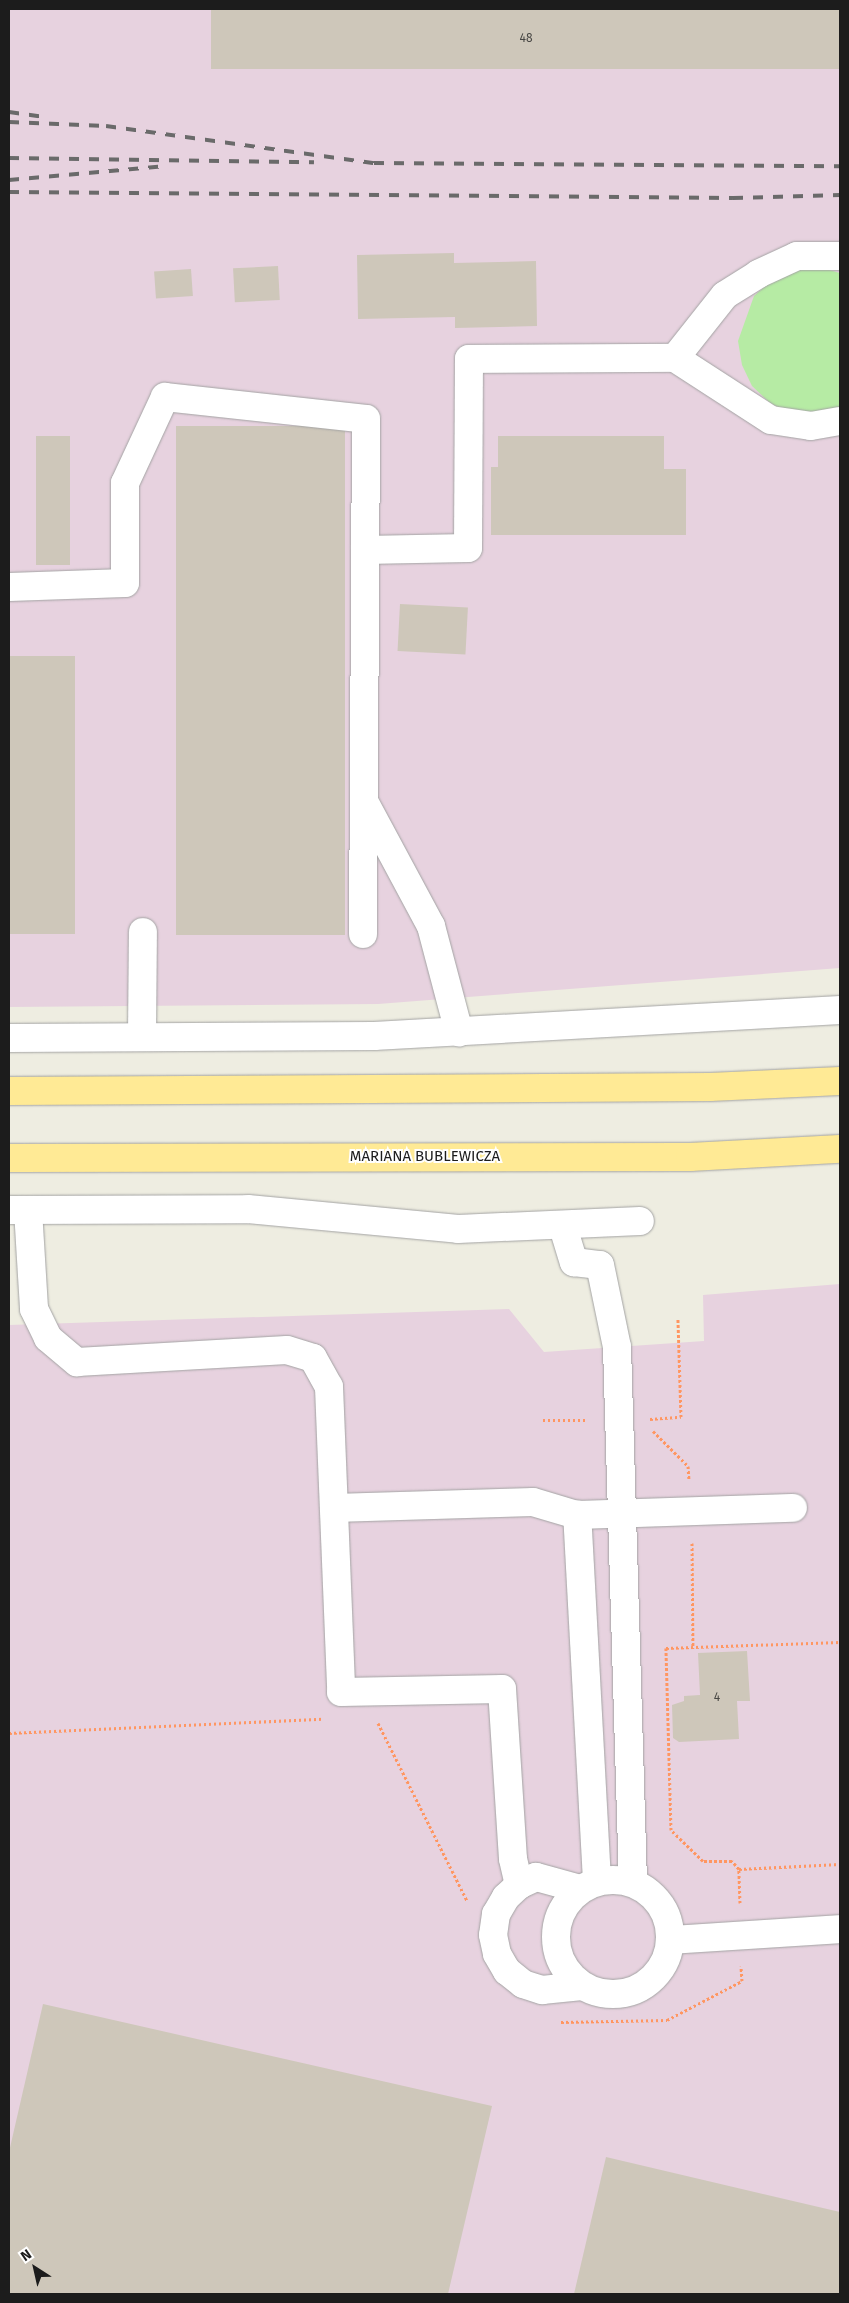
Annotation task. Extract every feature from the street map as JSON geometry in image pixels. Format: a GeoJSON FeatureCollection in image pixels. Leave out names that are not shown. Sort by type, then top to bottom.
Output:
{"type":"FeatureCollection","features":[{"type":"Feature","properties":{"kind":"main road"},"geometry":{"type":"LineString","coordinates":[[9,1091],[700,1087],[840,1081]]}},
{"type":"Feature","properties":{"kind":"main road","name":"MARIANA BUBLEWICZA"},"geometry":{"type":"LineString","coordinates":[[9,1158],[690,1157],[840,1149]]}},
{"type":"Feature","properties":{"kind":"lane"},"geometry":{"type":"LineString","coordinates":[[675,358],[725,295],[758,274],[797,256],[840,256]]}},
{"type":"Feature","properties":{"kind":"lane"},"geometry":{"type":"LineString","coordinates":[[365,550],[468,548],[469,360],[675,358],[771,420],[811,426],[840,421]]}},
{"type":"Feature","properties":{"kind":"lane"},"geometry":{"type":"LineString","coordinates":[[9,587],[125,583],[125,483],[165,397],[366,419],[363,934]]}},
{"type":"Feature","properties":{"kind":"lane"},"geometry":{"type":"LineString","coordinates":[[364,801],[431,926],[459,1032]]}},
{"type":"Feature","properties":{"kind":"lane"},"geometry":{"type":"LineString","coordinates":[[142,932],[142,1037]]}},
{"type":"Feature","properties":{"kind":"lane"},"geometry":{"type":"LineString","coordinates":[[9,1038],[374,1036],[840,1010]]}},
{"type":"Feature","properties":{"kind":"lane"},"geometry":{"type":"LineString","coordinates":[[519,1885],[513,1858],[502,1689],[341,1692],[329,1387],[313,1358],[287,1350],[77,1362],[48,1338],[34,1309],[18,1210],[248,1209],[458,1229],[563,1227],[640,1221]]}},
{"type":"Feature","properties":{"kind":"lane"},"geometry":{"type":"LineString","coordinates":[[563,1227],[574,1262],[600,1265],[612,1314],[624,1515],[633,1882]]}},
{"type":"Feature","properties":{"kind":"lane"},"geometry":{"type":"LineString","coordinates":[[334,1508],[532,1502],[577,1515],[624,1515],[793,1508]]}},
{"type":"Feature","properties":{"kind":"lane"},"geometry":{"type":"LineString","coordinates":[[577,1515],[589,1885]]}},
{"type":"Feature","properties":{"kind":"lane"},"geometry":{"type":"LineString","coordinates":[[582,1986],[542,1990],[523,1984],[507,1971],[497,1954],[493,1934],[496,1914],[506,1897],[519,1885],[536,1877],[589,1885],[633,1882],[649,1891],[661,1905],[670,1940],[666,1959],[655,1976],[640,1988],[620,1994],[600,1993],[582,1986],[567,1972],[558,1955],[554,1935],[567,1901],[589,1885]]}},
{"type":"Feature","properties":{"kind":"lane"},"geometry":{"type":"LineString","coordinates":[[670,1940],[840,1929]]}},
{"type":"Feature","properties":{"kind":"path"},"geometry":{"type":"LineString","coordinates":[[678,1319],[681,1417],[642,1420],[688,1466],[689,1481]]}},
{"type":"Feature","properties":{"kind":"path"},"geometry":{"type":"LineString","coordinates":[[543,1420],[599,1420]]}},
{"type":"Feature","properties":{"kind":"path"},"geometry":{"type":"LineString","coordinates":[[692,1543],[693,1648]]}},
{"type":"Feature","properties":{"kind":"path"},"geometry":{"type":"LineString","coordinates":[[740,1903],[739,1869],[732,1861],[703,1861],[671,1830],[666,1648],[840,1642]]}},
{"type":"Feature","properties":{"kind":"path"},"geometry":{"type":"LineString","coordinates":[[374,1717],[470,1906]]}},
{"type":"Feature","properties":{"kind":"path"},"geometry":{"type":"LineString","coordinates":[[9,1733],[325,1719]]}},
{"type":"Feature","properties":{"kind":"path"},"geometry":{"type":"LineString","coordinates":[[739,1869],[840,1864]]}},
{"type":"Feature","properties":{"kind":"path"},"geometry":{"type":"LineString","coordinates":[[558,2020],[567,2024],[667,2020],[742,1981],[740,1962]]}},
{"type":"Feature","properties":{"kind":"shaded area"},"geometry":{"type":"Polygon","coordinates":[[[9,9],[840,9],[840,968],[378,1004],[9,1007],[9,9]]]}},
{"type":"Feature","properties":{"kind":"shaded area"},"geometry":{"type":"Polygon","coordinates":[[[840,1284],[840,2294],[9,2294],[9,1325],[509,1309],[544,1352],[704,1341],[703,1295],[840,1284]]]}},
{"type":"Feature","properties":{"kind":"green space"},"geometry":{"type":"Polygon","coordinates":[[[818,267],[840,273],[840,411],[792,414],[770,403],[752,386],[742,365],[738,341],[754,296],[772,280],[794,270],[818,267]]]}},
{"type":"Feature","properties":{"kind":"building"},"geometry":{"type":"Polygon","coordinates":[[[211,9],[840,9],[840,69],[211,69],[211,9]]]}},
{"type":"Feature","properties":{"kind":"building"},"geometry":{"type":"Polygon","coordinates":[[[454,253],[454,263],[536,261],[537,326],[455,328],[455,317],[358,319],[357,255],[454,253]]]}},
{"type":"Feature","properties":{"kind":"building"},"geometry":{"type":"Polygon","coordinates":[[[278,266],[280,300],[235,302],[233,268],[278,266]]]}},
{"type":"Feature","properties":{"kind":"building"},"geometry":{"type":"Polygon","coordinates":[[[191,269],[193,296],[156,299],[154,272],[191,269]]]}},
{"type":"Feature","properties":{"kind":"building"},"geometry":{"type":"Polygon","coordinates":[[[176,426],[345,426],[345,935],[176,935],[176,426]]]}},
{"type":"Feature","properties":{"kind":"building"},"geometry":{"type":"Polygon","coordinates":[[[36,436],[70,436],[70,565],[36,565],[36,436]]]}},
{"type":"Feature","properties":{"kind":"building"},"geometry":{"type":"Polygon","coordinates":[[[498,436],[664,436],[664,469],[686,469],[686,535],[491,535],[491,467],[498,467],[498,436]]]}},
{"type":"Feature","properties":{"kind":"building"},"geometry":{"type":"Polygon","coordinates":[[[400,604],[468,608],[465,654],[398,651],[400,604]]]}},
{"type":"Feature","properties":{"kind":"building"},"geometry":{"type":"Polygon","coordinates":[[[9,656],[75,656],[75,934],[9,934],[9,656]]]}},
{"type":"Feature","properties":{"kind":"building"},"geometry":{"type":"Polygon","coordinates":[[[747,1651],[750,1701],[737,1701],[739,1739],[679,1742],[673,1738],[672,1705],[684,1701],[684,1696],[700,1695],[698,1653],[747,1651]]]}},
{"type":"Feature","properties":{"kind":"building"},"geometry":{"type":"Polygon","coordinates":[[[43,2004],[492,2106],[448,2294],[9,2294],[9,2152],[43,2004]]]}},
{"type":"Feature","properties":{"kind":"building"},"geometry":{"type":"Polygon","coordinates":[[[606,2157],[840,2212],[840,2294],[574,2294],[606,2157]]]}},
{"type":"Feature","properties":{"kind":"railway"},"geometry":{"type":"LineString","coordinates":[[9,112],[43,117]]}},
{"type":"Feature","properties":{"kind":"railway"},"geometry":{"type":"LineString","coordinates":[[9,122],[106,126],[374,163],[840,166]]}},
{"type":"Feature","properties":{"kind":"railway"},"geometry":{"type":"LineString","coordinates":[[9,158],[314,162]]}},
{"type":"Feature","properties":{"kind":"railway"},"geometry":{"type":"LineString","coordinates":[[9,180],[166,166]]}},
{"type":"Feature","properties":{"kind":"railway"},"geometry":{"type":"LineString","coordinates":[[9,192],[733,198],[840,195]]}}]}
